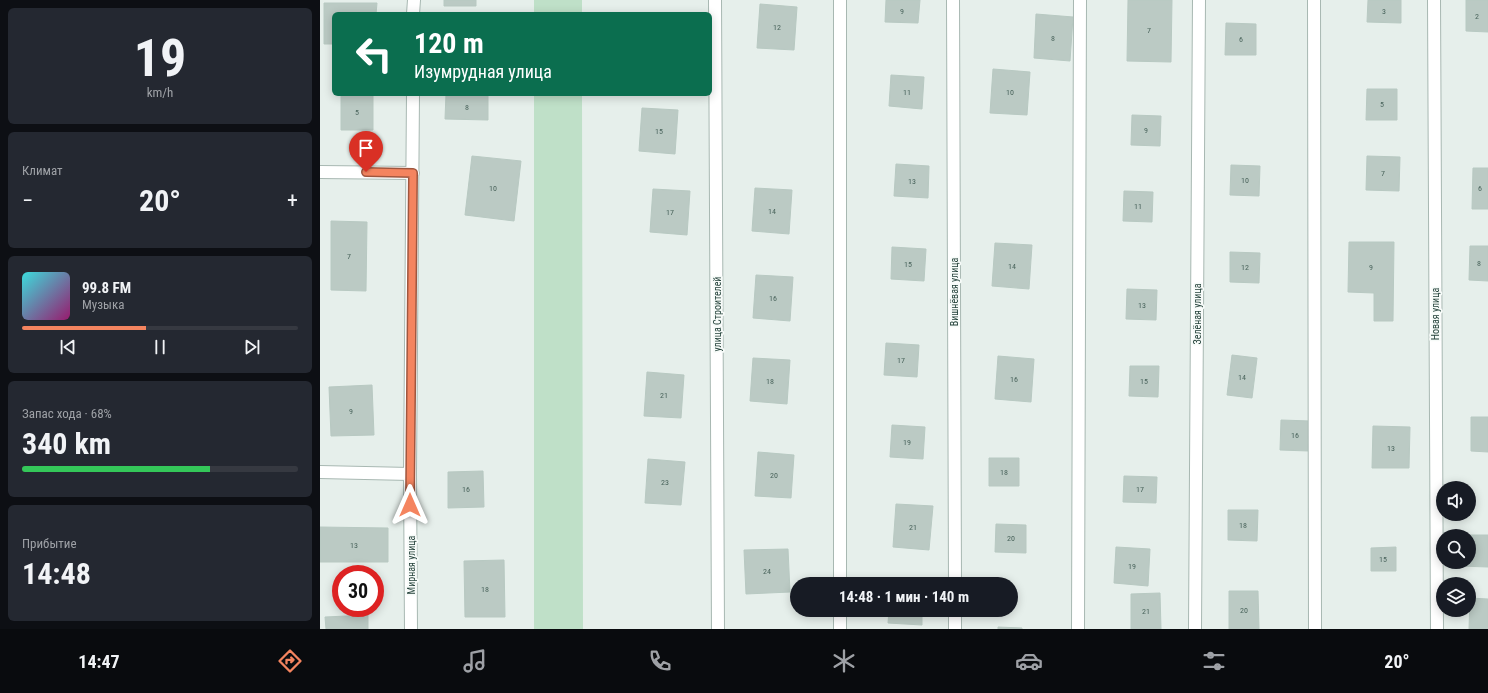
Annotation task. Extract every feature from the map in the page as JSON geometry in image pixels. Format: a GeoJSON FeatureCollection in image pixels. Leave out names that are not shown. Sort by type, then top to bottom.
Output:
{"type":"FeatureCollection","features":[{"type":"Feature","properties":{"kind":"street"},"geometry":{"type":"LineString","coordinates":[[414,0],[414,12]]}},
{"type":"Feature","properties":{"kind":"street","name":"улица Строителей"},"geometry":{"type":"LineString","coordinates":[[715,0],[718,629]]}},
{"type":"Feature","properties":{"kind":"street"},"geometry":{"type":"LineString","coordinates":[[840,0],[840,577]]}},
{"type":"Feature","properties":{"kind":"street","name":"Вишнёвая улица"},"geometry":{"type":"LineString","coordinates":[[953,0],[955,577]]}},
{"type":"Feature","properties":{"kind":"street"},"geometry":{"type":"LineString","coordinates":[[1078,629],[1080,0]]}},
{"type":"Feature","properties":{"kind":"street","name":"Зелёная улица"},"geometry":{"type":"LineString","coordinates":[[1195,629],[1199,0]]}},
{"type":"Feature","properties":{"kind":"street"},"geometry":{"type":"LineString","coordinates":[[1314,0],[1315,629]]}},
{"type":"Feature","properties":{"kind":"street","name":"Новая улица"},"geometry":{"type":"LineString","coordinates":[[1434,0],[1437,629]]}},
{"type":"Feature","properties":{"kind":"street","name":"Мирная улица"},"geometry":{"type":"LineString","coordinates":[[411,629],[410,474],[413,96]]}},
{"type":"Feature","properties":{"kind":"street"},"geometry":{"type":"LineString","coordinates":[[320,172],[413,173]]}},
{"type":"Feature","properties":{"kind":"street"},"geometry":{"type":"LineString","coordinates":[[320,472],[410,474]]}},
{"type":"Feature","properties":{"kind":"street"},"geometry":{"type":"LineString","coordinates":[[840,617],[840,629]]}},
{"type":"Feature","properties":{"kind":"street"},"geometry":{"type":"LineString","coordinates":[[955,617],[955,629]]}},
{"type":"Feature","properties":{"kind":"green space"},"geometry":{"type":"Polygon","coordinates":[[[534,0],[582,0],[582,12],[534,12],[534,0]]]}},
{"type":"Feature","properties":{"kind":"green space"},"geometry":{"type":"Polygon","coordinates":[[[534,96],[582,96],[583,629],[534,629],[534,96]]]}},
{"type":"Feature","properties":{"kind":"building"},"geometry":{"type":"Polygon","coordinates":[[[444,0],[476,0],[476,6],[444,6],[444,0]]]}},
{"type":"Feature","properties":{"kind":"building"},"geometry":{"type":"Polygon","coordinates":[[[886,0],[920,0],[918,23],[885,22],[886,0]]]}},
{"type":"Feature","properties":{"kind":"building"},"geometry":{"type":"Polygon","coordinates":[[[1128,0],[1172,0],[1171,62],[1127,61],[1128,0]]]}},
{"type":"Feature","properties":{"kind":"building"},"geometry":{"type":"Polygon","coordinates":[[[1368,0],[1401,0],[1401,23],[1367,22],[1368,0]]]}},
{"type":"Feature","properties":{"kind":"building"},"geometry":{"type":"Polygon","coordinates":[[[1466,0],[1488,0],[1488,32],[1466,31],[1466,0]]]}},
{"type":"Feature","properties":{"kind":"building"},"geometry":{"type":"Polygon","coordinates":[[[324,3],[377,3],[376,12],[332,12],[332,44],[324,44],[324,3]]]}},
{"type":"Feature","properties":{"kind":"building"},"geometry":{"type":"Polygon","coordinates":[[[760,4],[797,7],[794,50],[757,48],[760,4]]]}},
{"type":"Feature","properties":{"kind":"building"},"geometry":{"type":"Polygon","coordinates":[[[1036,14],[1073,17],[1070,61],[1034,58],[1036,14]]]}},
{"type":"Feature","properties":{"kind":"building"},"geometry":{"type":"Polygon","coordinates":[[[1226,23],[1256,24],[1256,55],[1225,55],[1226,23]]]}},
{"type":"Feature","properties":{"kind":"building"},"geometry":{"type":"Polygon","coordinates":[[[993,69],[1030,72],[1027,115],[990,113],[993,69]]]}},
{"type":"Feature","properties":{"kind":"building"},"geometry":{"type":"Polygon","coordinates":[[[891,75],[924,77],[922,109],[889,106],[891,75]]]}},
{"type":"Feature","properties":{"kind":"building"},"geometry":{"type":"Polygon","coordinates":[[[1367,89],[1397,89],[1397,120],[1366,120],[1367,89]]]}},
{"type":"Feature","properties":{"kind":"building"},"geometry":{"type":"Polygon","coordinates":[[[341,96],[373,96],[373,130],[341,130],[341,96]]]}},
{"type":"Feature","properties":{"kind":"building"},"geometry":{"type":"Polygon","coordinates":[[[446,96],[488,96],[488,120],[445,119],[446,96]]]}},
{"type":"Feature","properties":{"kind":"building"},"geometry":{"type":"Polygon","coordinates":[[[642,108],[678,110],[675,154],[639,151],[642,108]]]}},
{"type":"Feature","properties":{"kind":"building"},"geometry":{"type":"Polygon","coordinates":[[[1132,115],[1161,116],[1160,146],[1131,145],[1132,115]]]}},
{"type":"Feature","properties":{"kind":"building"},"geometry":{"type":"Polygon","coordinates":[[[472,156],[521,161],[514,221],[465,215],[472,156]]]}},
{"type":"Feature","properties":{"kind":"building"},"geometry":{"type":"Polygon","coordinates":[[[1367,156],[1400,157],[1399,191],[1366,190],[1367,156]]]}},
{"type":"Feature","properties":{"kind":"building"},"geometry":{"type":"Polygon","coordinates":[[[896,164],[929,166],[928,198],[894,196],[896,164]]]}},
{"type":"Feature","properties":{"kind":"building"},"geometry":{"type":"Polygon","coordinates":[[[1231,165],[1260,166],[1259,196],[1230,195],[1231,165]]]}},
{"type":"Feature","properties":{"kind":"building"},"geometry":{"type":"Polygon","coordinates":[[[1473,168],[1488,168],[1488,209],[1472,209],[1473,168]]]}},
{"type":"Feature","properties":{"kind":"building"},"geometry":{"type":"Polygon","coordinates":[[[755,188],[792,190],[789,234],[752,231],[755,188]]]}},
{"type":"Feature","properties":{"kind":"building"},"geometry":{"type":"Polygon","coordinates":[[[653,189],[690,191],[687,235],[650,232],[653,189]]]}},
{"type":"Feature","properties":{"kind":"building"},"geometry":{"type":"Polygon","coordinates":[[[1124,191],[1153,192],[1152,222],[1123,221],[1124,191]]]}},
{"type":"Feature","properties":{"kind":"building"},"geometry":{"type":"Polygon","coordinates":[[[331,221],[367,222],[366,291],[331,290],[331,221]]]}},
{"type":"Feature","properties":{"kind":"building"},"geometry":{"type":"Polygon","coordinates":[[[1349,242],[1394,242],[1393,321],[1374,321],[1374,293],[1348,292],[1349,242]]]}},
{"type":"Feature","properties":{"kind":"building"},"geometry":{"type":"Polygon","coordinates":[[[995,243],[1032,245],[1029,289],[992,286],[995,243]]]}},
{"type":"Feature","properties":{"kind":"building"},"geometry":{"type":"Polygon","coordinates":[[[1470,246],[1488,246],[1488,281],[1469,280],[1470,246]]]}},
{"type":"Feature","properties":{"kind":"building"},"geometry":{"type":"Polygon","coordinates":[[[892,247],[926,249],[924,281],[891,279],[892,247]]]}},
{"type":"Feature","properties":{"kind":"building"},"geometry":{"type":"Polygon","coordinates":[[[1230,252],[1260,253],[1259,283],[1230,282],[1230,252]]]}},
{"type":"Feature","properties":{"kind":"building"},"geometry":{"type":"Polygon","coordinates":[[[756,275],[793,277],[790,321],[753,318],[756,275]]]}},
{"type":"Feature","properties":{"kind":"building"},"geometry":{"type":"Polygon","coordinates":[[[1127,289],[1157,290],[1156,320],[1126,319],[1127,289]]]}},
{"type":"Feature","properties":{"kind":"building"},"geometry":{"type":"Polygon","coordinates":[[[886,343],[919,345],[917,377],[884,375],[886,343]]]}},
{"type":"Feature","properties":{"kind":"building"},"geometry":{"type":"Polygon","coordinates":[[[1232,355],[1257,358],[1252,398],[1227,395],[1232,355]]]}},
{"type":"Feature","properties":{"kind":"building"},"geometry":{"type":"Polygon","coordinates":[[[998,356],[1034,359],[1031,402],[995,399],[998,356]]]}},
{"type":"Feature","properties":{"kind":"building"},"geometry":{"type":"Polygon","coordinates":[[[753,358],[790,360],[787,404],[750,401],[753,358]]]}},
{"type":"Feature","properties":{"kind":"building"},"geometry":{"type":"Polygon","coordinates":[[[1130,366],[1159,366],[1158,397],[1129,396],[1130,366]]]}},
{"type":"Feature","properties":{"kind":"building"},"geometry":{"type":"Polygon","coordinates":[[[647,372],[684,375],[681,418],[644,416],[647,372]]]}},
{"type":"Feature","properties":{"kind":"building"},"geometry":{"type":"Polygon","coordinates":[[[372,385],[374,435],[331,436],[329,387],[372,385]]]}},
{"type":"Feature","properties":{"kind":"building"},"geometry":{"type":"Polygon","coordinates":[[[1471,417],[1488,417],[1488,452],[1471,451],[1471,417]]]}},
{"type":"Feature","properties":{"kind":"building"},"geometry":{"type":"Polygon","coordinates":[[[1281,420],[1310,421],[1309,451],[1280,450],[1281,420]]]}},
{"type":"Feature","properties":{"kind":"building"},"geometry":{"type":"Polygon","coordinates":[[[892,425],[925,427],[923,459],[890,457],[892,425]]]}},
{"type":"Feature","properties":{"kind":"building"},"geometry":{"type":"Polygon","coordinates":[[[1373,426],[1410,427],[1409,468],[1372,468],[1373,426]]]}},
{"type":"Feature","properties":{"kind":"building"},"geometry":{"type":"Polygon","coordinates":[[[758,452],[794,455],[791,498],[755,496],[758,452]]]}},
{"type":"Feature","properties":{"kind":"building"},"geometry":{"type":"Polygon","coordinates":[[[989,458],[1019,458],[1019,486],[989,486],[989,458]]]}},
{"type":"Feature","properties":{"kind":"building"},"geometry":{"type":"Polygon","coordinates":[[[648,459],[685,462],[681,505],[645,503],[648,459]]]}},
{"type":"Feature","properties":{"kind":"building"},"geometry":{"type":"Polygon","coordinates":[[[483,471],[484,507],[448,508],[448,472],[483,471]]]}},
{"type":"Feature","properties":{"kind":"building"},"geometry":{"type":"Polygon","coordinates":[[[1124,476],[1157,477],[1156,503],[1123,502],[1124,476]]]}},
{"type":"Feature","properties":{"kind":"building"},"geometry":{"type":"Polygon","coordinates":[[[896,504],[933,506],[929,550],[893,547],[896,504]]]}},
{"type":"Feature","properties":{"kind":"building"},"geometry":{"type":"Polygon","coordinates":[[[1228,510],[1258,510],[1257,541],[1228,540],[1228,510]]]}},
{"type":"Feature","properties":{"kind":"building"},"geometry":{"type":"Polygon","coordinates":[[[996,524],[1026,525],[1026,553],[995,552],[996,524]]]}},
{"type":"Feature","properties":{"kind":"building"},"geometry":{"type":"Polygon","coordinates":[[[320,527],[388,528],[388,562],[320,562],[320,527]]]}},
{"type":"Feature","properties":{"kind":"building"},"geometry":{"type":"Polygon","coordinates":[[[1476,535],[1488,535],[1488,567],[1476,567],[1476,535]]]}},
{"type":"Feature","properties":{"kind":"building"},"geometry":{"type":"Polygon","coordinates":[[[1116,547],[1150,549],[1148,586],[1114,583],[1116,547]]]}},
{"type":"Feature","properties":{"kind":"building"},"geometry":{"type":"Polygon","coordinates":[[[1396,547],[1396,571],[1371,571],[1371,548],[1396,547]]]}},
{"type":"Feature","properties":{"kind":"building"},"geometry":{"type":"Polygon","coordinates":[[[788,549],[790,592],[746,594],[744,550],[788,549]]]}},
{"type":"Feature","properties":{"kind":"building"},"geometry":{"type":"Polygon","coordinates":[[[504,560],[505,617],[465,617],[464,561],[504,560]]]}},
{"type":"Feature","properties":{"kind":"building"},"geometry":{"type":"Polygon","coordinates":[[[1229,591],[1258,591],[1259,629],[1229,629],[1229,591]]]}},
{"type":"Feature","properties":{"kind":"building"},"geometry":{"type":"Polygon","coordinates":[[[1160,593],[1161,629],[1131,629],[1131,594],[1160,593]]]}},
{"type":"Feature","properties":{"kind":"building"},"geometry":{"type":"Polygon","coordinates":[[[1476,598],[1488,599],[1488,629],[1469,629],[1469,617],[1476,617],[1476,598]]]}},
{"type":"Feature","properties":{"kind":"building"},"geometry":{"type":"Polygon","coordinates":[[[325,617],[368,617],[368,629],[326,629],[325,617]]]}},
{"type":"Feature","properties":{"kind":"building"},"geometry":{"type":"Polygon","coordinates":[[[888,617],[922,617],[922,625],[888,623],[888,617]]]}},
{"type":"Feature","properties":{"kind":"building"},"geometry":{"type":"Polygon","coordinates":[[[998,627],[1022,628],[1022,629],[998,629],[998,627]]]}},
{"type":"Feature","properties":{"kind":"route"},"geometry":{"type":"LineString","coordinates":[[366,172],[413,173],[410,505]]}}]}
